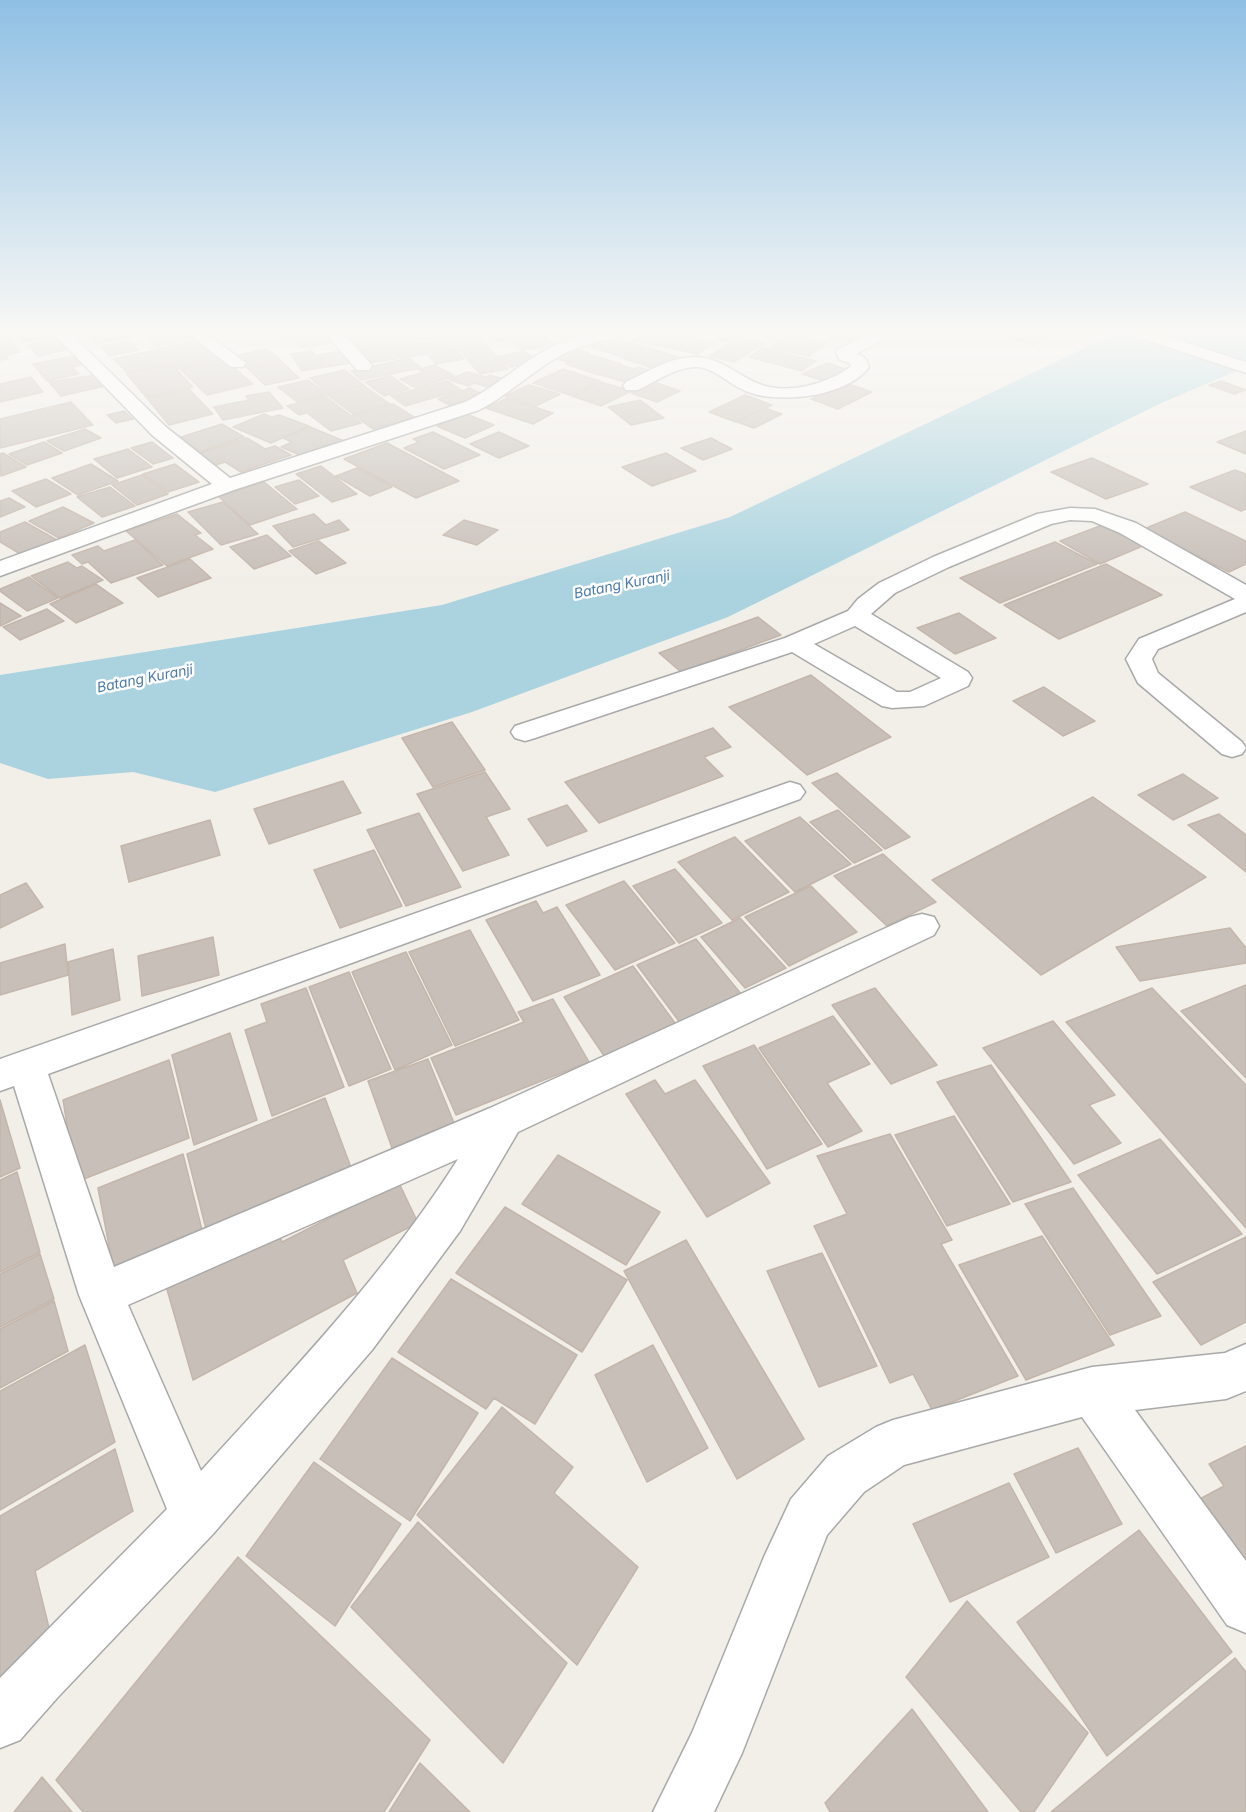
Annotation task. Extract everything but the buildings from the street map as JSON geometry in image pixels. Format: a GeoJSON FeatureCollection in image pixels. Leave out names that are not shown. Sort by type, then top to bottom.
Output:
{"type":"FeatureCollection","features":[{"type":"Feature","properties":{"kind":"street"},"geometry":{"type":"LineString","coordinates":[[143,415],[159,431],[227,486]]}},
{"type":"Feature","properties":{"kind":"street"},"geometry":{"type":"LineString","coordinates":[[0,569],[227,486],[446,415]]}},
{"type":"Feature","properties":{"kind":"street"},"geometry":{"type":"LineString","coordinates":[[525,732],[794,643],[857,616],[867,604],[887,588],[941,562],[1045,519],[1070,514],[1095,515],[1128,528],[1246,595]]}},
{"type":"Feature","properties":{"kind":"street"},"geometry":{"type":"LineString","coordinates":[[1242,750],[1147,677],[1139,659],[1148,644],[1246,603]]}},
{"type":"Feature","properties":{"kind":"street"},"geometry":{"type":"LineString","coordinates":[[794,643],[892,700],[914,700],[960,680],[957,675],[857,616]]}},
{"type":"Feature","properties":{"kind":"street"},"geometry":{"type":"LineString","coordinates":[[195,1516],[101,1295],[14,1071],[790,792]]}},
{"type":"Feature","properties":{"kind":"street"},"geometry":{"type":"LineString","coordinates":[[101,1295],[504,1120],[922,926]]}},
{"type":"Feature","properties":{"kind":"street"},"geometry":{"type":"LineString","coordinates":[[0,1720],[38,1677],[195,1516],[356,1334],[445,1217],[504,1120]]}},
{"type":"Feature","properties":{"kind":"street"},"geometry":{"type":"LineString","coordinates":[[683,1812],[713,1753],[783,1576],[809,1517],[846,1474],[893,1444],[1092,1391],[1226,1376],[1246,1367]]}},
{"type":"Feature","properties":{"kind":"street"},"geometry":{"type":"LineString","coordinates":[[1092,1391],[1246,1606]]}},
{"type":"Feature","properties":{"kind":"water","name":"Batang Kuranji"},"geometry":{"type":"Polygon","coordinates":[[[945,415],[1138,415],[728,617],[472,712],[215,792],[133,772],[48,779],[0,763],[0,675],[442,605],[730,517],[945,415]]]}}]}
